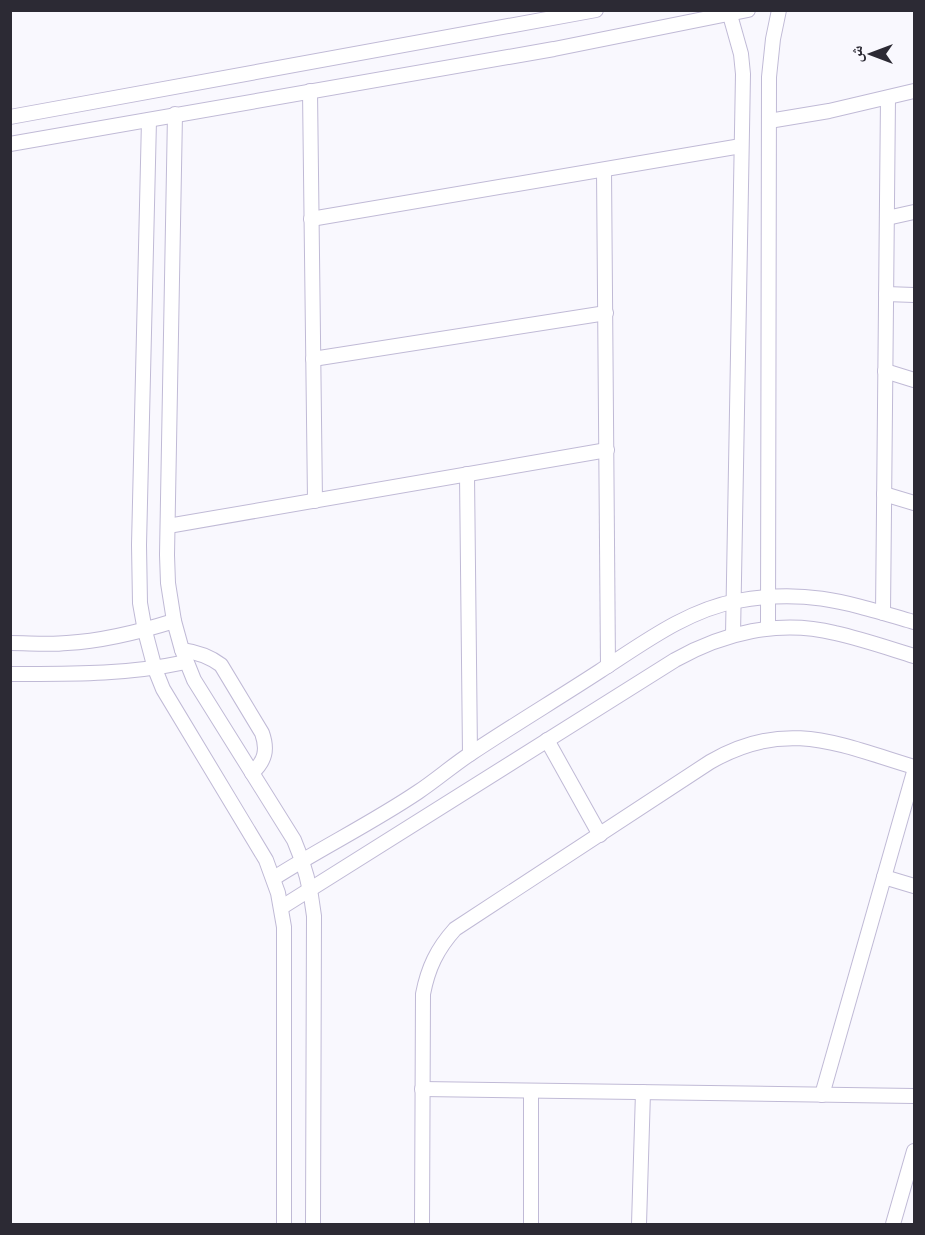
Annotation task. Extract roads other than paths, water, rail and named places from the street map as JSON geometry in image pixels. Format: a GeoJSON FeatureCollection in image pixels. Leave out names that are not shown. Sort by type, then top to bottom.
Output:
{"type":"FeatureCollection","features":[{"type":"Feature","properties":{"kind":"street"},"geometry":{"type":"LineString","coordinates":[[10,117],[596,10]]}},
{"type":"Feature","properties":{"kind":"street"},"geometry":{"type":"LineString","coordinates":[[10,144],[554,49],[748,10]]}},
{"type":"Feature","properties":{"kind":"street"},"geometry":{"type":"LineString","coordinates":[[768,628],[770,57],[779,10]]}},
{"type":"Feature","properties":{"kind":"street"},"geometry":{"type":"LineString","coordinates":[[730,15],[741,54],[733,634]]}},
{"type":"Feature","properties":{"kind":"street"},"geometry":{"type":"LineString","coordinates":[[310,91],[315,501]]}},
{"type":"Feature","properties":{"kind":"street"},"geometry":{"type":"LineString","coordinates":[[769,121],[915,91]]}},
{"type":"Feature","properties":{"kind":"street"},"geometry":{"type":"LineString","coordinates":[[883,613],[888,98]]}},
{"type":"Feature","properties":{"kind":"street"},"geometry":{"type":"LineString","coordinates":[[175,114],[168,583],[174,621],[194,680],[294,840],[303,860],[311,889],[314,916],[313,1224]]}},
{"type":"Feature","properties":{"kind":"street"},"geometry":{"type":"LineString","coordinates":[[148,120],[140,603],[155,669],[163,689],[266,860],[274,878],[282,908],[284,927],[284,1224]]}},
{"type":"Feature","properties":{"kind":"street"},"geometry":{"type":"LineString","coordinates":[[311,219],[741,146]]}},
{"type":"Feature","properties":{"kind":"street"},"geometry":{"type":"LineString","coordinates":[[604,170],[608,666]]}},
{"type":"Feature","properties":{"kind":"street"},"geometry":{"type":"LineString","coordinates":[[887,218],[915,212]]}},
{"type":"Feature","properties":{"kind":"street"},"geometry":{"type":"LineString","coordinates":[[886,294],[915,295]]}},
{"type":"Feature","properties":{"kind":"street"},"geometry":{"type":"LineString","coordinates":[[313,359],[606,313]]}},
{"type":"Feature","properties":{"kind":"street"},"geometry":{"type":"LineString","coordinates":[[885,371],[915,380]]}},
{"type":"Feature","properties":{"kind":"street"},"geometry":{"type":"LineString","coordinates":[[168,526],[607,450]]}},
{"type":"Feature","properties":{"kind":"street"},"geometry":{"type":"LineString","coordinates":[[467,474],[470,754]]}},
{"type":"Feature","properties":{"kind":"street"},"geometry":{"type":"LineString","coordinates":[[884,494],[915,503]]}},
{"type":"Feature","properties":{"kind":"street"},"geometry":{"type":"LineString","coordinates":[[274,878],[416,793],[470,754],[662,632],[697,614],[734,601],[768,596],[801,595],[835,599],[915,622]]}},
{"type":"Feature","properties":{"kind":"street"},"geometry":{"type":"LineString","coordinates":[[10,643],[66,644],[106,639],[145,631],[174,621]]}},
{"type":"Feature","properties":{"kind":"street"},"geometry":{"type":"LineString","coordinates":[[282,908],[697,648],[733,634],[768,628],[807,628],[833,632],[915,656]]}},
{"type":"Feature","properties":{"kind":"street"},"geometry":{"type":"LineString","coordinates":[[10,674],[113,674],[155,669],[196,652],[211,657],[221,665],[262,733],[266,744],[265,755],[260,765],[252,773]]}},
{"type":"Feature","properties":{"kind":"street"},"geometry":{"type":"LineString","coordinates":[[422,1224],[423,994],[432,961],[440,947],[455,929],[727,752],[765,740],[802,737],[824,740],[915,770],[822,1095]]}},
{"type":"Feature","properties":{"kind":"street"},"geometry":{"type":"LineString","coordinates":[[547,740],[600,835]]}},
{"type":"Feature","properties":{"kind":"street"},"geometry":{"type":"LineString","coordinates":[[884,877],[915,886]]}},
{"type":"Feature","properties":{"kind":"street"},"geometry":{"type":"LineString","coordinates":[[422,1089],[915,1096]]}},
{"type":"Feature","properties":{"kind":"street"},"geometry":{"type":"LineString","coordinates":[[531,1090],[531,1224]]}},
{"type":"Feature","properties":{"kind":"street"},"geometry":{"type":"LineString","coordinates":[[639,1224],[643,1092]]}},
{"type":"Feature","properties":{"kind":"street"},"geometry":{"type":"LineString","coordinates":[[892,1224],[915,1151]]}}]}
